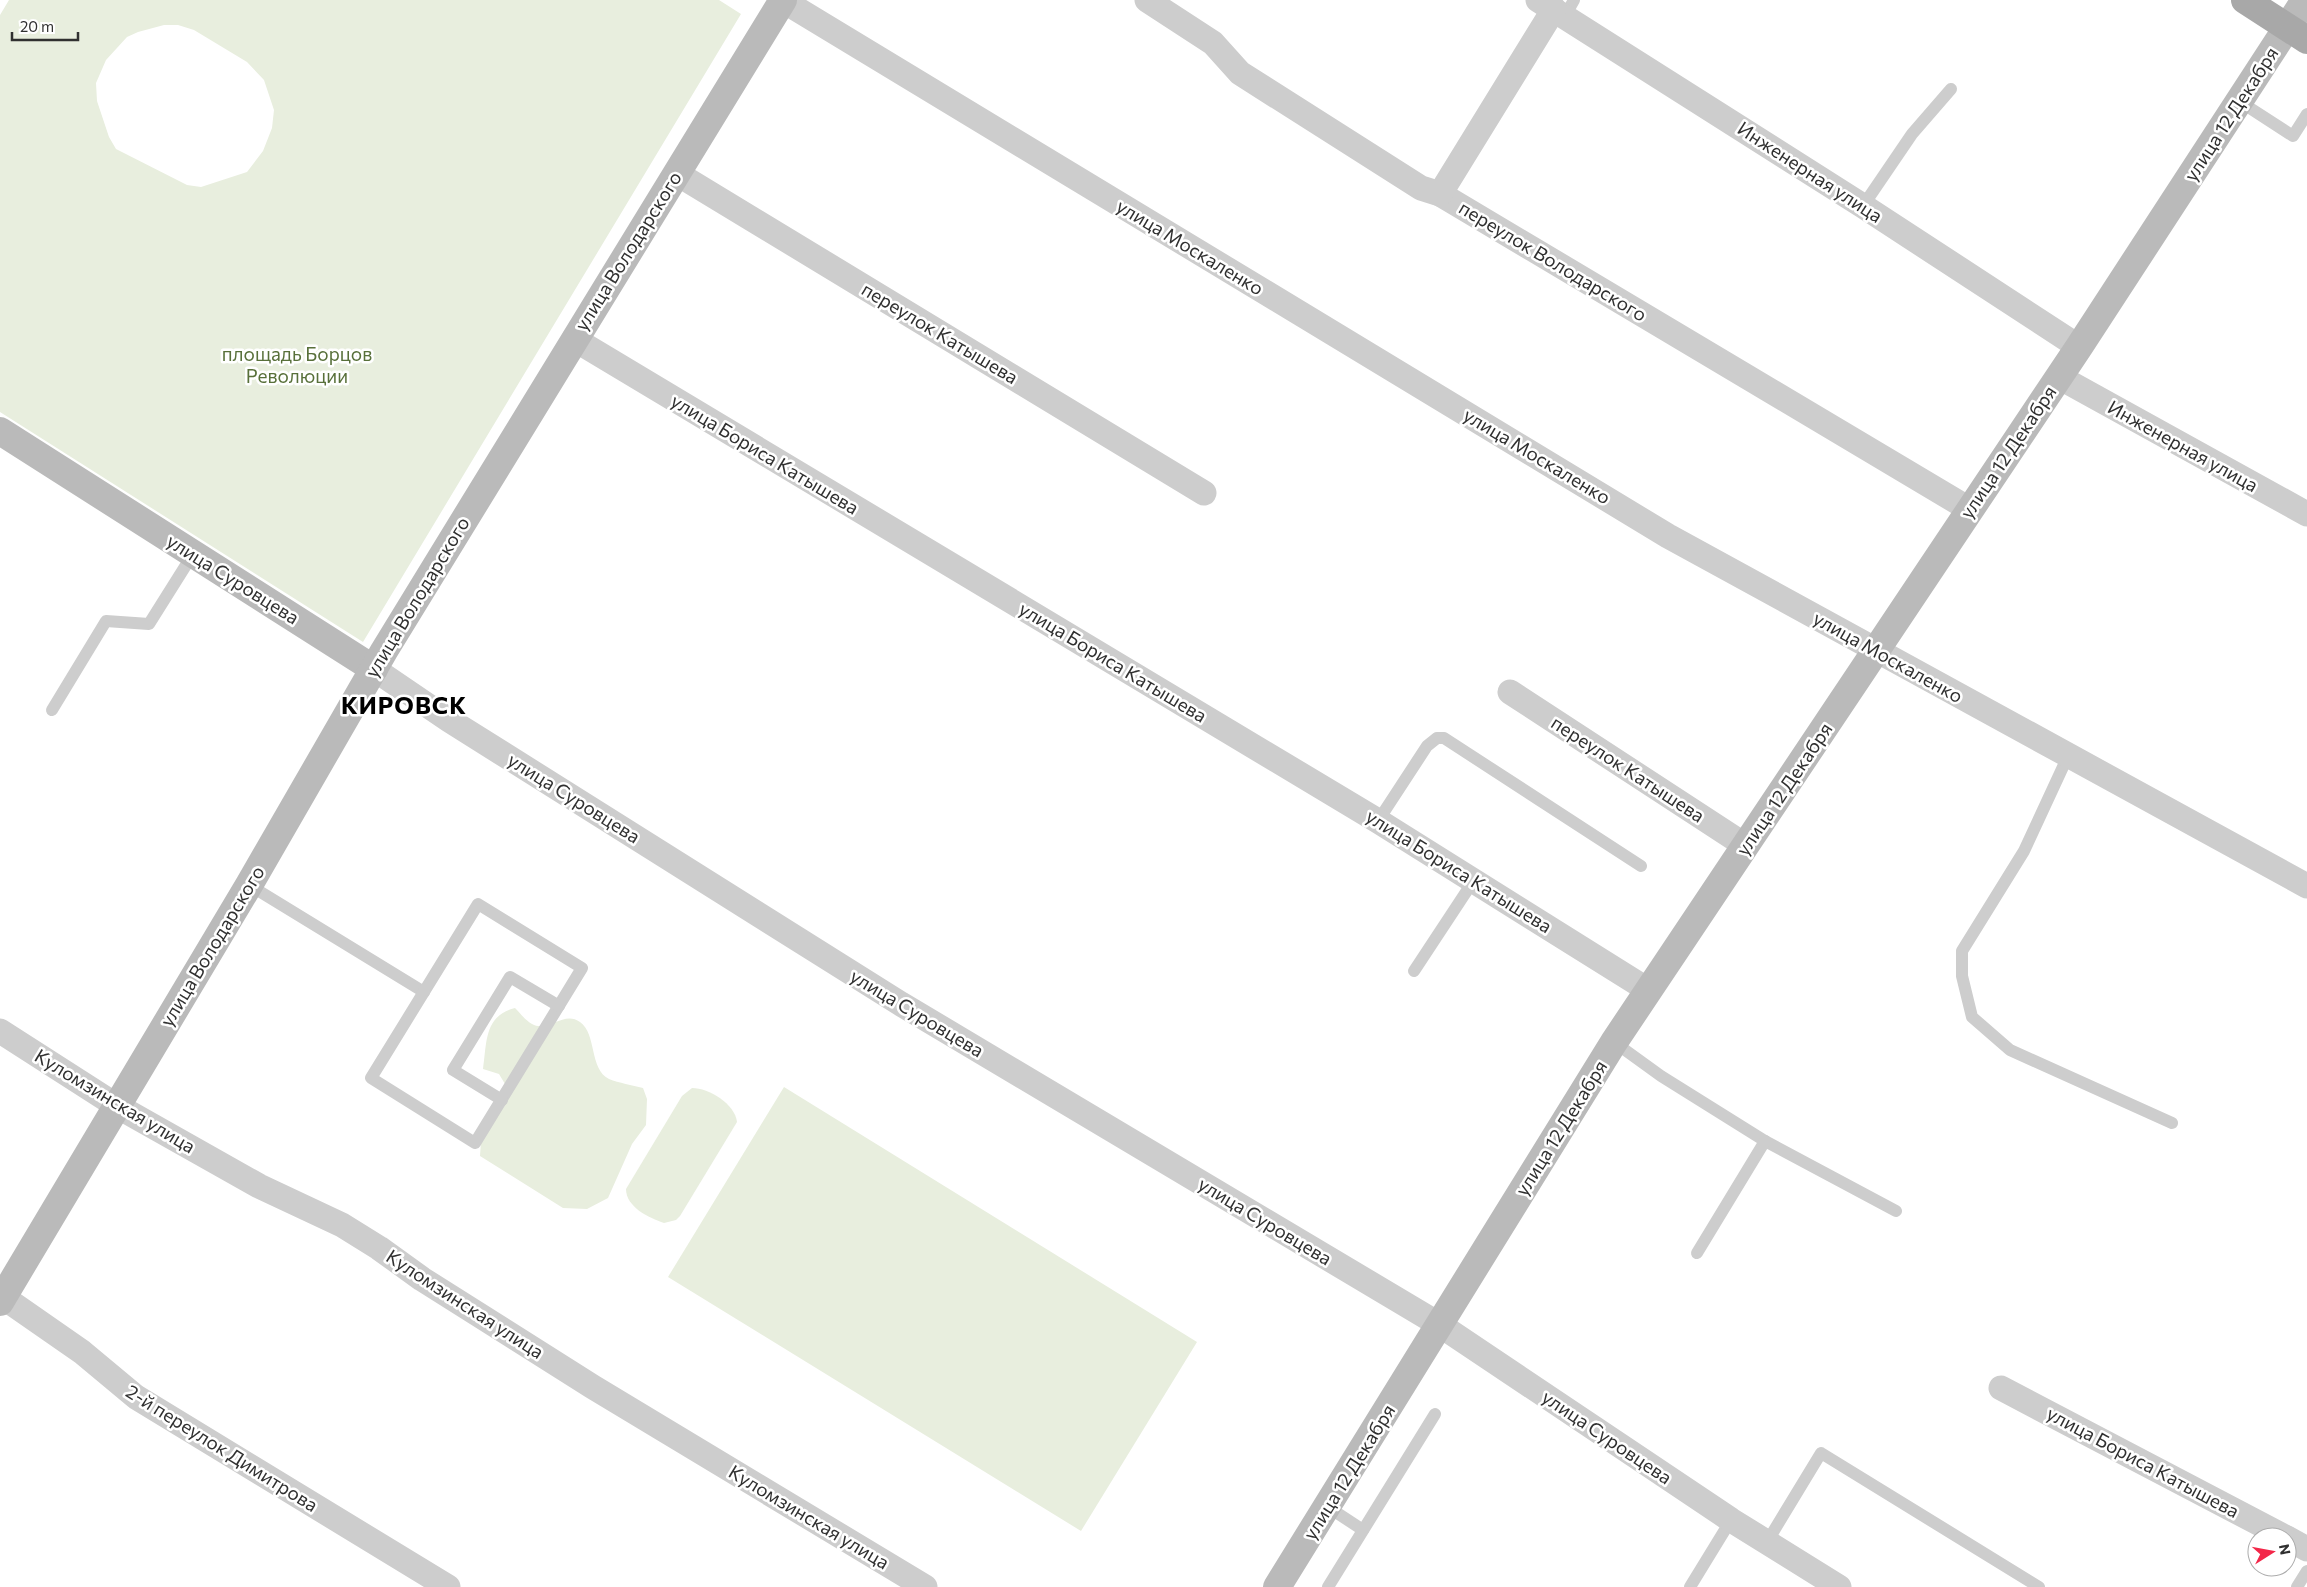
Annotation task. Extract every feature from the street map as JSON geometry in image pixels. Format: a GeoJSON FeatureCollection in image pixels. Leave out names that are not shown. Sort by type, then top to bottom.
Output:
{"type":"FeatureCollection","features":[{"type":"Feature","properties":{"kind":"main road"},"geometry":{"type":"LineString","coordinates":[[2245,0],[2297,33]]}},
{"type":"Feature","properties":{"kind":"street","name":"улица Володарского"},"geometry":{"type":"LineString","coordinates":[[2,1300],[249,885],[374,669],[782,0]]}},
{"type":"Feature","properties":{"kind":"street","name":"улица Москаленко"},"geometry":{"type":"LineString","coordinates":[[782,0],[1668,536],[2307,886]]}},
{"type":"Feature","properties":{"kind":"street","name":"переулок Володарского"},"geometry":{"type":"LineString","coordinates":[[1147,0],[1213,43],[1240,73],[1421,188],[1440,194],[1969,508]]}},
{"type":"Feature","properties":{"kind":"street","name":"улица 12 Декабря"},"geometry":{"type":"LineString","coordinates":[[1277,1587],[1614,1042],[1876,651],[1969,508],[2079,348],[2239,101],[2297,33],[2305,0]]}},
{"type":"Feature","properties":{"kind":"street"},"geometry":{"type":"LineString","coordinates":[[1440,194],[1558,6]]}},
{"type":"Feature","properties":{"kind":"street","name":"Инженерная улица"},"geometry":{"type":"LineString","coordinates":[[1558,6],[2079,348]]}},
{"type":"Feature","properties":{"kind":"street","name":"переулок Катышева"},"geometry":{"type":"LineString","coordinates":[[676,173],[1204,493]]}},
{"type":"Feature","properties":{"kind":"street","name":"улица Бориса Катышева"},"geometry":{"type":"LineString","coordinates":[[574,339],[1378,820],[1648,990]]}},
{"type":"Feature","properties":{"kind":"street","name":"Инженерная улица"},"geometry":{"type":"LineString","coordinates":[[2059,377],[2307,514]]}},
{"type":"Feature","properties":{"kind":"street","name":"улица Суровцева"},"geometry":{"type":"LineString","coordinates":[[0,431],[374,669],[449,720],[900,1004],[1440,1325],[1731,1520],[1839,1587]]}},
{"type":"Feature","properties":{"kind":"street","name":"переулок Катышева"},"geometry":{"type":"LineString","coordinates":[[1510,692],[1746,846]]}},
{"type":"Feature","properties":{"kind":"street","name":"Куломзинская улица"},"geometry":{"type":"LineString","coordinates":[[0,1031],[117,1106],[259,1186],[342,1225],[379,1248],[422,1279],[594,1387],[925,1587]]}},
{"type":"Feature","properties":{"kind":"street","name":"2-й переулок Димитрова"},"geometry":{"type":"LineString","coordinates":[[2,1300],[82,1352],[136,1398],[448,1587]]}},
{"type":"Feature","properties":{"kind":"street","name":"улица Бориса Катышева"},"geometry":{"type":"LineString","coordinates":[[2001,1388],[2265,1527]]}},
{"type":"Feature","properties":{"kind":"lane"},"geometry":{"type":"LineString","coordinates":[[1863,206],[1912,134],[1951,89]]}},
{"type":"Feature","properties":{"kind":"lane"},"geometry":{"type":"LineString","coordinates":[[2239,101],[2293,136],[2307,114]]}},
{"type":"Feature","properties":{"kind":"lane"},"geometry":{"type":"LineString","coordinates":[[52,710],[106,621],[149,624],[193,554]]}},
{"type":"Feature","properties":{"kind":"lane"},"geometry":{"type":"LineString","coordinates":[[1378,820],[1427,746],[1437,738],[1444,738],[1641,866]]}},
{"type":"Feature","properties":{"kind":"lane"},"geometry":{"type":"LineString","coordinates":[[2068,756],[2024,850],[1962,951],[1962,976],[1972,1017],[2010,1050],[2172,1123]]}},
{"type":"Feature","properties":{"kind":"lane"},"geometry":{"type":"LineString","coordinates":[[1414,972],[1474,880]]}},
{"type":"Feature","properties":{"kind":"lane"},"geometry":{"type":"LineString","coordinates":[[249,885],[424,992]]}},
{"type":"Feature","properties":{"kind":"lane"},"geometry":{"type":"LineString","coordinates":[[478,904],[582,968],[475,1143],[371,1078],[424,992],[478,904]]}},
{"type":"Feature","properties":{"kind":"lane"},"geometry":{"type":"LineString","coordinates":[[502,1100],[453,1070],[510,977],[559,1006]]}},
{"type":"Feature","properties":{"kind":"lane"},"geometry":{"type":"LineString","coordinates":[[1614,1042],[1661,1076],[1765,1141],[1896,1211]]}},
{"type":"Feature","properties":{"kind":"lane"},"geometry":{"type":"LineString","coordinates":[[1696,1252],[1765,1141]]}},
{"type":"Feature","properties":{"kind":"lane"},"geometry":{"type":"LineString","coordinates":[[1328,1587],[1435,1414]]}},
{"type":"Feature","properties":{"kind":"lane"},"geometry":{"type":"LineString","coordinates":[[1767,1542],[1822,1453],[2039,1587]]}},
{"type":"Feature","properties":{"kind":"lane"},"geometry":{"type":"LineString","coordinates":[[1328,1507],[1363,1530]]}},
{"type":"Feature","properties":{"kind":"lane"},"geometry":{"type":"LineString","coordinates":[[1690,1587],[1731,1520]]}},
{"type":"Feature","properties":{"kind":"lane"},"geometry":{"type":"LineString","coordinates":[[2297,1587],[2307,1571]]}},
{"type":"Feature","properties":{"kind":"green space","name":"площадь Борцов Революции"},"geometry":{"type":"Polygon","coordinates":[[[9,0],[719,0],[741,14],[363,642],[0,412],[0,15],[9,0]],[[164,25],[127,37],[106,60],[96,83],[97,101],[109,137],[116,149],[187,185],[201,187],[247,172],[263,151],[272,128],[274,110],[264,80],[247,62],[194,30],[178,25],[164,25]]]}},
{"type":"Feature","properties":{"kind":"green space"},"geometry":{"type":"Polygon","coordinates":[[[515,1008],[528,1021],[538,1026],[568,1019],[580,1022],[589,1035],[598,1068],[603,1074],[609,1079],[643,1088],[647,1099],[646,1125],[632,1144],[608,1198],[587,1209],[563,1208],[480,1156],[481,1141],[505,1084],[499,1074],[483,1069],[489,1031],[497,1017],[515,1008]]]}},
{"type":"Feature","properties":{"kind":"green space"},"geometry":{"type":"Polygon","coordinates":[[[784,1087],[1197,1342],[1081,1531],[668,1277],[784,1087]]]}},
{"type":"Feature","properties":{"kind":"green space"},"geometry":{"type":"Polygon","coordinates":[[[692,1088],[706,1091],[720,1098],[732,1109],[737,1122],[680,1216],[676,1220],[664,1223],[639,1211],[630,1201],[626,1189],[682,1096],[692,1088]]]}},
{"type":"Feature","properties":{"kind":"district","name":"КИРОВСК"},"geometry":{"type":"Point","coordinates":[404,706]}}]}
